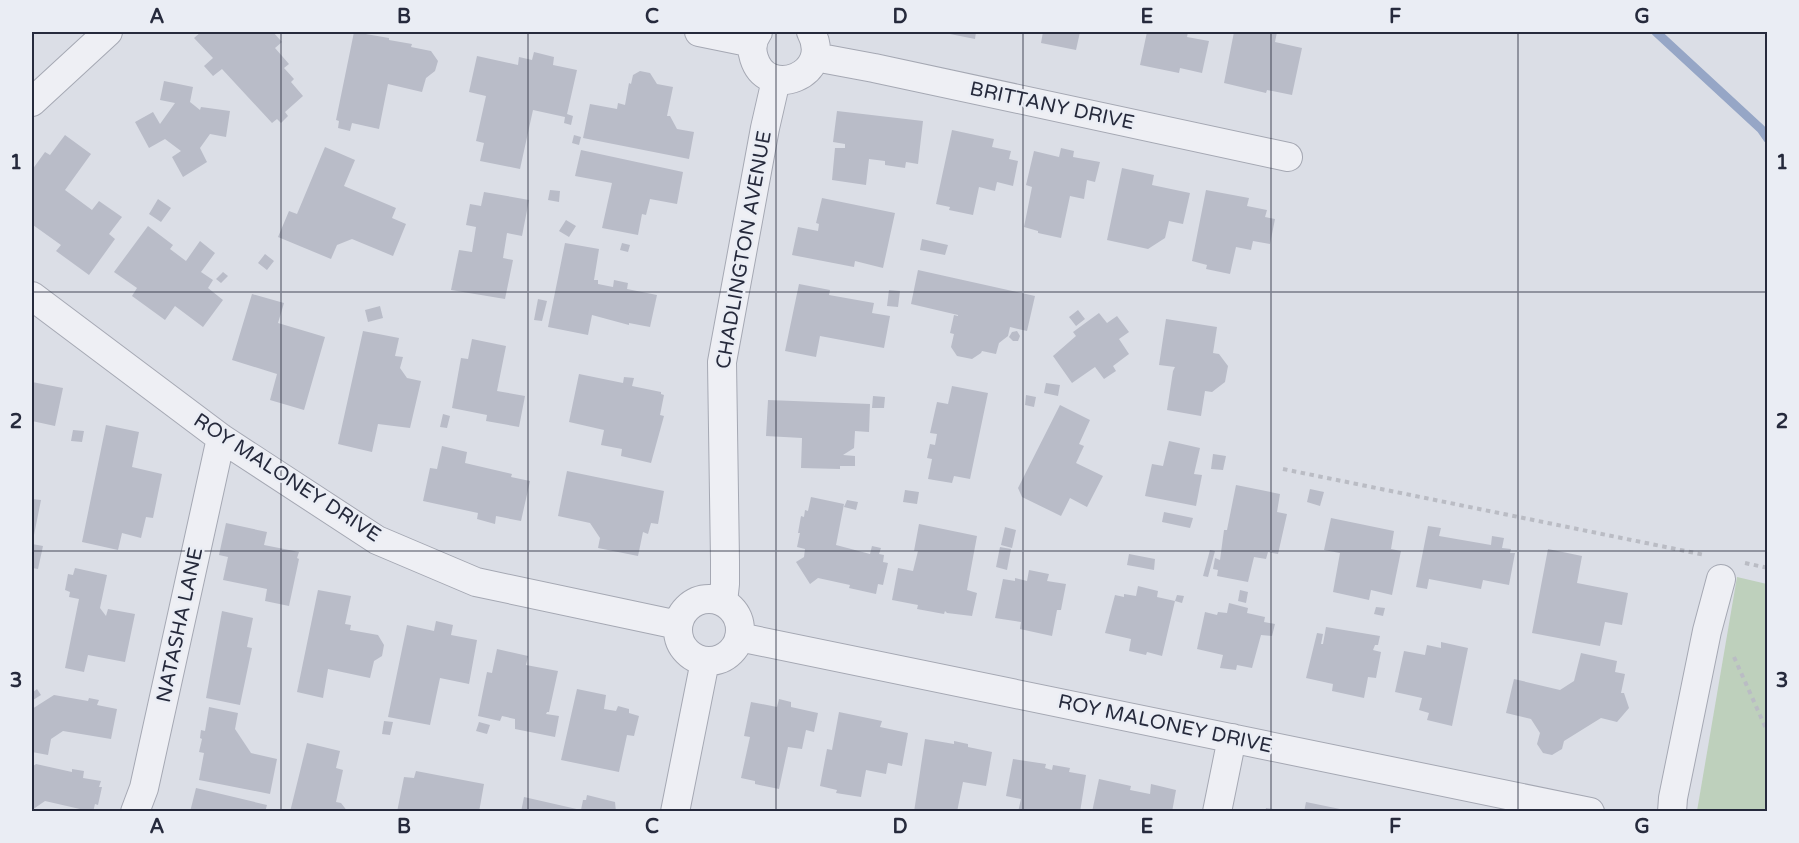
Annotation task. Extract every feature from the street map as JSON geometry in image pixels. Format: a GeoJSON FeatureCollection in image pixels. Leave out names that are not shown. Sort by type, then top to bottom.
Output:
{"type":"FeatureCollection","features":[{"type":"Feature","properties":{"kind":"street"},"geometry":{"type":"LineString","coordinates":[[32,102],[108,32]]}},
{"type":"Feature","properties":{"kind":"street"},"geometry":{"type":"LineString","coordinates":[[699,32],[755,38],[755,62],[760,70],[776,80],[786,81],[804,74],[813,44]]}},
{"type":"Feature","properties":{"kind":"street","name":"BRITTANY DRIVE"},"geometry":{"type":"LineString","coordinates":[[813,44],[886,70],[1288,157]]}},
{"type":"Feature","properties":{"kind":"street","name":"CHADLINGTON AVENUE"},"geometry":{"type":"LineString","coordinates":[[723,602],[726,561],[722,362],[762,140],[776,80]]}},
{"type":"Feature","properties":{"kind":"street","name":"ROY MALONEY DRIVE"},"geometry":{"type":"LineString","coordinates":[[32,296],[221,438],[377,540],[476,582],[678,625]]}},
{"type":"Feature","properties":{"kind":"street","name":"NATASHA LANE"},"geometry":{"type":"LineString","coordinates":[[135,812],[144,788],[221,438]]}},
{"type":"Feature","properties":{"kind":"street"},"geometry":{"type":"LineString","coordinates":[[1672,812],[1705,642],[1723,566]]}},
{"type":"Feature","properties":{"kind":"street"},"geometry":{"type":"LineString","coordinates":[[714,599],[723,602],[737,616],[740,627],[739,637],[736,645],[723,658],[714,662],[705,661],[695,659],[681,645],[678,625],[687,608],[695,602],[714,599]]}},
{"type":"Feature","properties":{"kind":"street","name":"ROY MALONEY DRIVE"},"geometry":{"type":"LineString","coordinates":[[739,637],[1590,812]]}},
{"type":"Feature","properties":{"kind":"street"},"geometry":{"type":"LineString","coordinates":[[675,812],[705,661]]}},
{"type":"Feature","properties":{"kind":"street"},"geometry":{"type":"LineString","coordinates":[[1217,812],[1232,738]]}},
{"type":"Feature","properties":{"kind":"path"},"geometry":{"type":"LineString","coordinates":[[1283,469],[1723,566],[1767,568]]}},
{"type":"Feature","properties":{"kind":"path"},"geometry":{"type":"LineString","coordinates":[[1729,648],[1767,733]]}},
{"type":"Feature","properties":{"kind":"green space"},"geometry":{"type":"Polygon","coordinates":[[[1737,577],[1767,584],[1767,811],[1697,811],[1737,577]]]}},
{"type":"Feature","properties":{"kind":"building"},"geometry":{"type":"Polygon","coordinates":[[[201,32],[273,32],[282,42],[275,48],[289,64],[284,68],[294,79],[291,82],[303,96],[285,112],[288,116],[281,123],[277,119],[272,123],[222,69],[213,76],[204,66],[213,58],[194,38],[201,32]]]}},
{"type":"Feature","properties":{"kind":"building"},"geometry":{"type":"Polygon","coordinates":[[[354,32],[412,44],[411,47],[431,51],[438,61],[435,71],[426,78],[422,92],[388,84],[379,129],[352,123],[350,131],[338,128],[339,121],[336,120],[354,32]]]}},
{"type":"Feature","properties":{"kind":"building"},"geometry":{"type":"Polygon","coordinates":[[[945,32],[976,32],[975,39],[945,32]]]}},
{"type":"Feature","properties":{"kind":"building"},"geometry":{"type":"Polygon","coordinates":[[[1043,32],[1080,32],[1076,50],[1041,43],[1043,32]]]}},
{"type":"Feature","properties":{"kind":"building"},"geometry":{"type":"Polygon","coordinates":[[[1147,32],[1188,32],[1187,37],[1209,41],[1202,73],[1180,68],[1179,73],[1140,65],[1147,32]]]}},
{"type":"Feature","properties":{"kind":"building"},"geometry":{"type":"Polygon","coordinates":[[[1234,32],[1277,32],[1275,42],[1302,48],[1292,95],[1267,90],[1266,93],[1224,83],[1234,32]]]}},
{"type":"Feature","properties":{"kind":"building"},"geometry":{"type":"Polygon","coordinates":[[[534,52],[554,57],[553,65],[577,70],[567,114],[573,116],[571,125],[564,123],[565,117],[533,110],[520,169],[480,161],[484,143],[476,141],[486,96],[469,92],[477,56],[518,65],[519,57],[532,60],[534,52]]]}},
{"type":"Feature","properties":{"kind":"building"},"geometry":{"type":"Polygon","coordinates":[[[640,71],[650,73],[657,84],[673,87],[667,116],[670,116],[677,129],[694,132],[689,159],[583,138],[590,104],[617,109],[618,103],[625,105],[629,83],[631,84],[633,75],[640,71]]]}},
{"type":"Feature","properties":{"kind":"building"},"geometry":{"type":"Polygon","coordinates":[[[164,81],[193,87],[190,102],[200,110],[201,107],[230,111],[226,137],[210,134],[200,148],[207,162],[183,177],[172,157],[181,151],[165,139],[149,148],[135,122],[153,112],[160,124],[175,103],[160,100],[164,81]]]}},
{"type":"Feature","properties":{"kind":"building"},"geometry":{"type":"Polygon","coordinates":[[[837,111],[923,121],[918,164],[906,162],[905,168],[885,165],[885,161],[869,159],[866,185],[832,180],[835,148],[845,148],[845,144],[833,142],[837,111]]]}},
{"type":"Feature","properties":{"kind":"building"},"geometry":{"type":"Polygon","coordinates":[[[952,130],[994,139],[992,147],[1011,151],[1009,159],[1018,161],[1013,186],[997,182],[995,191],[979,187],[973,215],[949,210],[950,207],[936,204],[952,130]]]}},
{"type":"Feature","properties":{"kind":"building"},"geometry":{"type":"Polygon","coordinates":[[[65,135],[91,154],[65,190],[92,210],[99,201],[122,217],[109,234],[115,239],[89,275],[56,251],[61,245],[33,225],[32,227],[32,170],[45,152],[50,155],[65,135]]]}},
{"type":"Feature","properties":{"kind":"building"},"geometry":{"type":"Polygon","coordinates":[[[574,135],[581,137],[579,145],[572,143],[574,135]]]}},
{"type":"Feature","properties":{"kind":"building"},"geometry":{"type":"Polygon","coordinates":[[[325,147],[355,160],[344,186],[396,208],[392,218],[406,224],[393,256],[352,239],[337,245],[331,259],[278,237],[289,211],[297,214],[325,147]]]}},
{"type":"Feature","properties":{"kind":"building"},"geometry":{"type":"Polygon","coordinates":[[[1061,148],[1074,151],[1073,157],[1100,162],[1095,182],[1087,180],[1084,199],[1070,196],[1061,238],[1024,227],[1032,187],[1026,185],[1034,151],[1059,157],[1061,148]]]}},
{"type":"Feature","properties":{"kind":"building"},"geometry":{"type":"Polygon","coordinates":[[[581,150],[683,172],[677,204],[650,199],[646,215],[642,214],[638,235],[602,228],[612,183],[575,176],[581,150]]]}},
{"type":"Feature","properties":{"kind":"building"},"geometry":{"type":"Polygon","coordinates":[[[1122,168],[1154,175],[1152,185],[1190,193],[1183,224],[1169,221],[1165,238],[1148,249],[1107,240],[1122,168]]]}},
{"type":"Feature","properties":{"kind":"building"},"geometry":{"type":"Polygon","coordinates":[[[550,190],[560,191],[559,202],[548,200],[550,190]]]}},
{"type":"Feature","properties":{"kind":"building"},"geometry":{"type":"Polygon","coordinates":[[[1206,190],[1249,198],[1247,206],[1267,210],[1265,217],[1275,219],[1270,244],[1253,241],[1251,250],[1236,247],[1230,274],[1206,269],[1207,265],[1192,261],[1206,190]]]}},
{"type":"Feature","properties":{"kind":"building"},"geometry":{"type":"Polygon","coordinates":[[[484,192],[529,200],[522,236],[507,233],[503,258],[513,260],[505,299],[451,290],[459,250],[472,252],[476,227],[466,225],[470,204],[481,206],[484,192]]]}},
{"type":"Feature","properties":{"kind":"building"},"geometry":{"type":"Polygon","coordinates":[[[822,198],[895,213],[883,268],[855,261],[854,267],[792,255],[798,227],[818,231],[819,224],[816,223],[822,198]]]}},
{"type":"Feature","properties":{"kind":"building"},"geometry":{"type":"Polygon","coordinates":[[[158,199],[171,208],[161,222],[149,214],[158,199]]]}},
{"type":"Feature","properties":{"kind":"building"},"geometry":{"type":"Polygon","coordinates":[[[566,220],[576,226],[569,237],[559,231],[566,220]]]}},
{"type":"Feature","properties":{"kind":"building"},"geometry":{"type":"Polygon","coordinates":[[[148,226],[173,245],[170,249],[186,261],[200,241],[215,253],[201,272],[213,280],[208,288],[223,300],[203,327],[175,306],[165,320],[132,296],[137,288],[114,272],[148,226]]]}},
{"type":"Feature","properties":{"kind":"building"},"geometry":{"type":"Polygon","coordinates":[[[922,239],[948,245],[945,255],[920,250],[922,239]]]}},
{"type":"Feature","properties":{"kind":"building"},"geometry":{"type":"Polygon","coordinates":[[[565,243],[599,249],[594,280],[598,280],[598,284],[613,287],[614,280],[628,283],[627,289],[657,295],[650,327],[629,323],[629,325],[592,315],[588,335],[548,327],[565,243]]]}},
{"type":"Feature","properties":{"kind":"building"},"geometry":{"type":"Polygon","coordinates":[[[622,243],[630,245],[628,252],[620,250],[622,243]]]}},
{"type":"Feature","properties":{"kind":"building"},"geometry":{"type":"Polygon","coordinates":[[[265,254],[274,261],[267,270],[258,263],[265,254]]]}},
{"type":"Feature","properties":{"kind":"building"},"geometry":{"type":"Polygon","coordinates":[[[918,270],[1035,296],[1027,331],[1010,327],[1008,336],[999,343],[996,354],[982,351],[972,359],[957,356],[951,347],[954,334],[950,333],[954,315],[958,315],[911,304],[918,270]]]}},
{"type":"Feature","properties":{"kind":"building"},"geometry":{"type":"Polygon","coordinates":[[[223,272],[228,276],[221,283],[216,279],[223,272]]]}},
{"type":"Feature","properties":{"kind":"building"},"geometry":{"type":"Polygon","coordinates":[[[799,284],[830,290],[829,295],[874,303],[872,313],[890,316],[884,348],[820,336],[816,357],[785,351],[799,284]]]}},
{"type":"Feature","properties":{"kind":"building"},"geometry":{"type":"Polygon","coordinates":[[[889,290],[900,291],[898,307],[887,306],[889,290]]]}},
{"type":"Feature","properties":{"kind":"building"},"geometry":{"type":"Polygon","coordinates":[[[252,294],[284,303],[278,323],[325,337],[304,410],[270,400],[277,374],[232,360],[252,294]]]}},
{"type":"Feature","properties":{"kind":"building"},"geometry":{"type":"Polygon","coordinates":[[[538,299],[547,301],[542,321],[534,320],[538,299]]]}},
{"type":"Feature","properties":{"kind":"building"},"geometry":{"type":"Polygon","coordinates":[[[380,306],[383,318],[368,322],[365,310],[380,306]]]}},
{"type":"Feature","properties":{"kind":"building"},"geometry":{"type":"Polygon","coordinates":[[[1078,310],[1085,319],[1076,326],[1069,317],[1078,310]]]}},
{"type":"Feature","properties":{"kind":"building"},"geometry":{"type":"Polygon","coordinates":[[[1099,313],[1107,323],[1117,316],[1129,332],[1119,339],[1129,354],[1113,366],[1116,371],[1104,379],[1095,367],[1072,383],[1053,356],[1076,336],[1073,332],[1099,313]]]}},
{"type":"Feature","properties":{"kind":"building"},"geometry":{"type":"Polygon","coordinates":[[[1166,319],[1217,327],[1213,353],[1219,354],[1228,366],[1225,382],[1212,392],[1205,391],[1201,416],[1167,410],[1175,367],[1159,365],[1166,319]]]}},
{"type":"Feature","properties":{"kind":"building"},"geometry":{"type":"Polygon","coordinates":[[[363,331],[399,338],[395,356],[403,357],[400,368],[407,378],[421,381],[410,428],[378,424],[372,452],[338,444],[363,331]]]}},
{"type":"Feature","properties":{"kind":"building"},"geometry":{"type":"Polygon","coordinates":[[[1017,331],[1020,336],[1018,341],[1013,341],[1009,337],[1012,332],[1017,331]]]}},
{"type":"Feature","properties":{"kind":"building"},"geometry":{"type":"Polygon","coordinates":[[[472,339],[506,346],[497,391],[525,396],[519,427],[486,421],[487,415],[452,408],[461,358],[468,359],[472,339]]]}},
{"type":"Feature","properties":{"kind":"building"},"geometry":{"type":"Polygon","coordinates":[[[579,374],[623,383],[624,377],[634,378],[632,386],[661,392],[664,395],[660,415],[664,416],[651,463],[621,456],[622,449],[601,445],[604,430],[569,422],[579,374]]]}},
{"type":"Feature","properties":{"kind":"building"},"geometry":{"type":"Polygon","coordinates":[[[32,382],[63,388],[55,426],[32,421],[32,382]]]}},
{"type":"Feature","properties":{"kind":"building"},"geometry":{"type":"Polygon","coordinates":[[[1046,383],[1060,385],[1058,396],[1044,393],[1046,383]]]}},
{"type":"Feature","properties":{"kind":"building"},"geometry":{"type":"Polygon","coordinates":[[[952,386],[988,393],[970,479],[954,476],[952,483],[928,479],[932,459],[927,458],[930,444],[935,445],[937,434],[930,433],[937,402],[948,404],[952,386]]]}},
{"type":"Feature","properties":{"kind":"building"},"geometry":{"type":"Polygon","coordinates":[[[1026,395],[1036,397],[1034,407],[1025,405],[1026,395]]]}},
{"type":"Feature","properties":{"kind":"building"},"geometry":{"type":"Polygon","coordinates":[[[873,396],[885,397],[884,408],[872,408],[873,396]]]}},
{"type":"Feature","properties":{"kind":"building"},"geometry":{"type":"Polygon","coordinates":[[[768,400],[870,404],[869,432],[855,431],[854,448],[843,455],[855,456],[855,466],[840,466],[840,469],[801,468],[802,438],[766,436],[768,400]]]}},
{"type":"Feature","properties":{"kind":"building"},"geometry":{"type":"Polygon","coordinates":[[[1060,405],[1090,420],[1079,444],[1084,446],[1076,463],[1103,476],[1087,507],[1070,498],[1061,516],[1022,497],[1018,488],[1060,405]]]}},
{"type":"Feature","properties":{"kind":"building"},"geometry":{"type":"Polygon","coordinates":[[[443,414],[450,416],[447,428],[440,427],[443,414]]]}},
{"type":"Feature","properties":{"kind":"building"},"geometry":{"type":"Polygon","coordinates":[[[106,425],[139,432],[132,467],[162,474],[153,518],[146,517],[141,538],[122,533],[118,550],[82,542],[106,425]]]}},
{"type":"Feature","properties":{"kind":"building"},"geometry":{"type":"Polygon","coordinates":[[[73,430],[84,431],[82,442],[71,441],[73,430]]]}},
{"type":"Feature","properties":{"kind":"building"},"geometry":{"type":"Polygon","coordinates":[[[1169,441],[1200,448],[1194,474],[1202,475],[1196,506],[1145,496],[1152,464],[1163,466],[1169,441]]]}},
{"type":"Feature","properties":{"kind":"building"},"geometry":{"type":"Polygon","coordinates":[[[442,446],[467,452],[465,463],[512,474],[511,477],[530,481],[521,521],[496,516],[495,524],[477,519],[478,513],[423,501],[430,468],[437,469],[442,446]]]}},
{"type":"Feature","properties":{"kind":"building"},"geometry":{"type":"Polygon","coordinates":[[[1213,454],[1226,456],[1223,470],[1211,469],[1213,454]]]}},
{"type":"Feature","properties":{"kind":"building"},"geometry":{"type":"Polygon","coordinates":[[[567,471],[664,491],[658,524],[651,523],[648,534],[643,532],[638,556],[598,548],[600,538],[590,523],[558,516],[567,471]]]}},
{"type":"Feature","properties":{"kind":"building"},"geometry":{"type":"Polygon","coordinates":[[[1236,485],[1280,494],[1277,512],[1287,514],[1278,554],[1268,552],[1266,559],[1254,557],[1248,582],[1217,576],[1218,570],[1213,569],[1215,558],[1220,560],[1224,530],[1227,530],[1236,485]]]}},
{"type":"Feature","properties":{"kind":"building"},"geometry":{"type":"Polygon","coordinates":[[[1310,489],[1324,492],[1320,506],[1307,502],[1310,489]]]}},
{"type":"Feature","properties":{"kind":"building"},"geometry":{"type":"Polygon","coordinates":[[[905,490],[919,492],[917,504],[903,502],[905,490]]]}},
{"type":"Feature","properties":{"kind":"building"},"geometry":{"type":"Polygon","coordinates":[[[811,497],[844,504],[836,545],[870,554],[872,546],[881,548],[879,554],[884,555],[883,562],[888,563],[883,585],[878,584],[876,594],[818,578],[810,584],[796,562],[804,557],[805,549],[797,547],[800,533],[798,533],[801,516],[804,517],[805,510],[808,511],[811,497]]]}},
{"type":"Feature","properties":{"kind":"building"},"geometry":{"type":"Polygon","coordinates":[[[32,499],[41,500],[33,540],[32,540],[32,499]]]}},
{"type":"Feature","properties":{"kind":"building"},"geometry":{"type":"Polygon","coordinates":[[[847,500],[858,502],[856,510],[844,507],[847,500]]]}},
{"type":"Feature","properties":{"kind":"building"},"geometry":{"type":"Polygon","coordinates":[[[1164,512],[1193,518],[1190,528],[1162,522],[1164,512]]]}},
{"type":"Feature","properties":{"kind":"building"},"geometry":{"type":"Polygon","coordinates":[[[1331,518],[1394,531],[1391,549],[1401,551],[1392,595],[1371,590],[1369,600],[1333,592],[1340,553],[1324,550],[1331,518]]]}},
{"type":"Feature","properties":{"kind":"building"},"geometry":{"type":"Polygon","coordinates":[[[226,523],[267,532],[264,545],[299,552],[289,606],[265,601],[267,589],[223,580],[228,557],[219,555],[226,523]]]}},
{"type":"Feature","properties":{"kind":"building"},"geometry":{"type":"Polygon","coordinates":[[[919,524],[977,536],[967,590],[977,593],[972,616],[917,609],[918,605],[892,600],[898,568],[913,571],[918,551],[914,551],[919,524]]]}},
{"type":"Feature","properties":{"kind":"building"},"geometry":{"type":"Polygon","coordinates":[[[1428,526],[1441,528],[1439,536],[1491,545],[1492,536],[1504,538],[1502,548],[1511,549],[1510,553],[1515,553],[1509,585],[1483,580],[1481,589],[1429,579],[1427,589],[1416,587],[1428,526]]]}},
{"type":"Feature","properties":{"kind":"building"},"geometry":{"type":"Polygon","coordinates":[[[1005,527],[1016,530],[1012,548],[1001,545],[1005,527]]]}},
{"type":"Feature","properties":{"kind":"building"},"geometry":{"type":"Polygon","coordinates":[[[32,544],[43,546],[38,569],[32,568],[32,544]]]}},
{"type":"Feature","properties":{"kind":"building"},"geometry":{"type":"Polygon","coordinates":[[[1000,547],[1011,549],[1007,570],[996,567],[1000,547]]]}},
{"type":"Feature","properties":{"kind":"building"},"geometry":{"type":"Polygon","coordinates":[[[1548,549],[1582,556],[1577,583],[1628,593],[1622,625],[1605,622],[1600,646],[1532,633],[1548,549]]]}},
{"type":"Feature","properties":{"kind":"building"},"geometry":{"type":"Polygon","coordinates":[[[1210,550],[1215,551],[1208,577],[1203,576],[1210,550]]]}},
{"type":"Feature","properties":{"kind":"building"},"geometry":{"type":"Polygon","coordinates":[[[1129,554],[1155,559],[1154,570],[1127,565],[1129,554]]]}},
{"type":"Feature","properties":{"kind":"building"},"geometry":{"type":"Polygon","coordinates":[[[75,568],[107,575],[100,608],[106,616],[108,609],[135,614],[125,662],[88,655],[84,672],[65,668],[79,599],[69,597],[70,592],[65,590],[68,574],[73,575],[75,568]]]}},
{"type":"Feature","properties":{"kind":"building"},"geometry":{"type":"Polygon","coordinates":[[[1029,570],[1049,574],[1047,581],[1066,584],[1061,610],[1057,610],[1052,636],[1020,629],[1021,622],[995,618],[1003,579],[1015,581],[1015,578],[1027,581],[1029,570]]]}},
{"type":"Feature","properties":{"kind":"building"},"geometry":{"type":"Polygon","coordinates":[[[1138,586],[1158,591],[1157,597],[1175,601],[1162,656],[1129,651],[1131,639],[1105,633],[1115,595],[1136,596],[1138,586]]]}},
{"type":"Feature","properties":{"kind":"building"},"geometry":{"type":"Polygon","coordinates":[[[318,590],[351,596],[345,624],[351,625],[350,630],[378,635],[384,645],[382,656],[374,661],[370,678],[328,669],[323,698],[297,692],[318,590]]]}},
{"type":"Feature","properties":{"kind":"building"},"geometry":{"type":"Polygon","coordinates":[[[1240,590],[1248,592],[1246,603],[1238,601],[1240,590]]]}},
{"type":"Feature","properties":{"kind":"building"},"geometry":{"type":"Polygon","coordinates":[[[1177,595],[1184,596],[1182,603],[1175,601],[1177,595]]]}},
{"type":"Feature","properties":{"kind":"building"},"geometry":{"type":"Polygon","coordinates":[[[1229,603],[1248,608],[1247,613],[1265,617],[1264,622],[1275,624],[1272,636],[1261,635],[1252,668],[1237,665],[1236,670],[1220,668],[1223,655],[1197,649],[1205,612],[1217,615],[1218,612],[1227,613],[1229,603]]]}},
{"type":"Feature","properties":{"kind":"building"},"geometry":{"type":"Polygon","coordinates":[[[1376,607],[1385,608],[1383,616],[1374,614],[1376,607]]]}},
{"type":"Feature","properties":{"kind":"building"},"geometry":{"type":"Polygon","coordinates":[[[222,611],[253,618],[247,647],[252,648],[240,705],[206,698],[222,611]]]}},
{"type":"Feature","properties":{"kind":"building"},"geometry":{"type":"Polygon","coordinates":[[[436,621],[453,625],[451,635],[477,640],[469,684],[440,678],[430,725],[388,717],[407,625],[434,631],[436,621]]]}},
{"type":"Feature","properties":{"kind":"building"},"geometry":{"type":"Polygon","coordinates":[[[1326,627],[1380,636],[1378,645],[1375,645],[1373,650],[1381,652],[1376,678],[1368,677],[1364,698],[1332,691],[1333,684],[1306,678],[1317,633],[1323,634],[1321,644],[1323,644],[1326,627]]]}},
{"type":"Feature","properties":{"kind":"building"},"geometry":{"type":"Polygon","coordinates":[[[1441,642],[1468,648],[1452,726],[1427,720],[1429,713],[1419,710],[1422,698],[1395,692],[1404,651],[1425,655],[1427,645],[1441,648],[1441,642]]]}},
{"type":"Feature","properties":{"kind":"building"},"geometry":{"type":"Polygon","coordinates":[[[497,649],[528,656],[526,665],[558,671],[549,712],[546,714],[559,716],[555,737],[515,729],[515,719],[502,716],[500,721],[478,716],[487,672],[492,673],[497,649]]]}},
{"type":"Feature","properties":{"kind":"building"},"geometry":{"type":"Polygon","coordinates":[[[1581,653],[1617,661],[1615,672],[1625,674],[1621,693],[1624,693],[1629,708],[1617,722],[1601,718],[1564,741],[1562,749],[1552,755],[1543,753],[1537,744],[1540,733],[1531,719],[1506,713],[1514,679],[1560,690],[1574,681],[1581,653]]]}},
{"type":"Feature","properties":{"kind":"building"},"geometry":{"type":"Polygon","coordinates":[[[37,689],[41,695],[33,700],[32,693],[37,689]]]}},
{"type":"Feature","properties":{"kind":"building"},"geometry":{"type":"Polygon","coordinates":[[[577,689],[606,695],[604,709],[616,711],[618,706],[629,709],[629,713],[639,716],[634,736],[627,735],[619,772],[561,760],[577,689]]]}},
{"type":"Feature","properties":{"kind":"building"},"geometry":{"type":"Polygon","coordinates":[[[54,695],[88,701],[89,698],[99,700],[97,705],[117,709],[111,739],[63,731],[51,739],[48,755],[32,752],[32,709],[54,695]]]}},
{"type":"Feature","properties":{"kind":"building"},"geometry":{"type":"Polygon","coordinates":[[[779,699],[791,702],[791,707],[818,713],[814,732],[806,730],[802,749],[788,747],[779,789],[755,784],[755,781],[741,778],[750,737],[744,736],[751,702],[777,707],[779,699]]]}},
{"type":"Feature","properties":{"kind":"building"},"geometry":{"type":"Polygon","coordinates":[[[209,707],[238,713],[235,729],[251,753],[277,759],[270,794],[199,780],[204,753],[199,752],[202,739],[200,738],[201,730],[205,731],[209,707]]]}},
{"type":"Feature","properties":{"kind":"building"},"geometry":{"type":"Polygon","coordinates":[[[839,712],[882,721],[880,727],[908,733],[902,766],[888,763],[886,774],[866,770],[861,797],[836,793],[837,790],[820,786],[827,749],[832,750],[839,712]]]}},
{"type":"Feature","properties":{"kind":"building"},"geometry":{"type":"Polygon","coordinates":[[[384,721],[393,722],[390,735],[382,734],[384,721]]]}},
{"type":"Feature","properties":{"kind":"building"},"geometry":{"type":"Polygon","coordinates":[[[479,722],[490,725],[487,734],[476,731],[479,722]]]}},
{"type":"Feature","properties":{"kind":"building"},"geometry":{"type":"Polygon","coordinates":[[[925,739],[954,744],[954,741],[968,744],[968,747],[992,752],[986,786],[963,782],[957,812],[914,812],[925,739]]]}},
{"type":"Feature","properties":{"kind":"building"},"geometry":{"type":"Polygon","coordinates":[[[307,743],[340,751],[336,768],[343,770],[336,802],[341,803],[348,812],[290,812],[307,743]]]}},
{"type":"Feature","properties":{"kind":"building"},"geometry":{"type":"Polygon","coordinates":[[[1013,759],[1046,764],[1045,768],[1052,770],[1053,765],[1070,768],[1069,772],[1086,775],[1080,812],[1018,812],[1021,799],[1006,796],[1013,759]]]}},
{"type":"Feature","properties":{"kind":"building"},"geometry":{"type":"Polygon","coordinates":[[[36,764],[72,772],[72,769],[84,771],[83,778],[101,781],[98,805],[95,804],[93,812],[45,801],[32,810],[32,767],[36,764]]]}},
{"type":"Feature","properties":{"kind":"building"},"geometry":{"type":"Polygon","coordinates":[[[416,771],[484,784],[479,812],[397,812],[404,777],[414,778],[416,771]]]}},
{"type":"Feature","properties":{"kind":"building"},"geometry":{"type":"Polygon","coordinates":[[[1099,779],[1131,786],[1130,790],[1150,794],[1151,784],[1176,790],[1172,812],[1092,812],[1099,779]]]}},
{"type":"Feature","properties":{"kind":"building"},"geometry":{"type":"Polygon","coordinates":[[[196,788],[267,805],[265,812],[190,812],[196,788]]]}},
{"type":"Feature","properties":{"kind":"building"},"geometry":{"type":"Polygon","coordinates":[[[587,795],[615,802],[616,812],[521,812],[524,797],[581,810],[583,800],[586,800],[587,795]]]}},
{"type":"Feature","properties":{"kind":"building"},"geometry":{"type":"Polygon","coordinates":[[[1306,802],[1340,809],[1339,812],[1304,812],[1306,802]]]}},
{"type":"Feature","properties":{"kind":"building"},"geometry":{"type":"Polygon","coordinates":[[[1266,808],[1280,810],[1280,812],[1265,812],[1266,808]]]}},
{"type":"Feature","properties":{"kind":"waterway"},"geometry":{"type":"LineString","coordinates":[[1656,32],[1761,129],[1768,139]]}}]}
